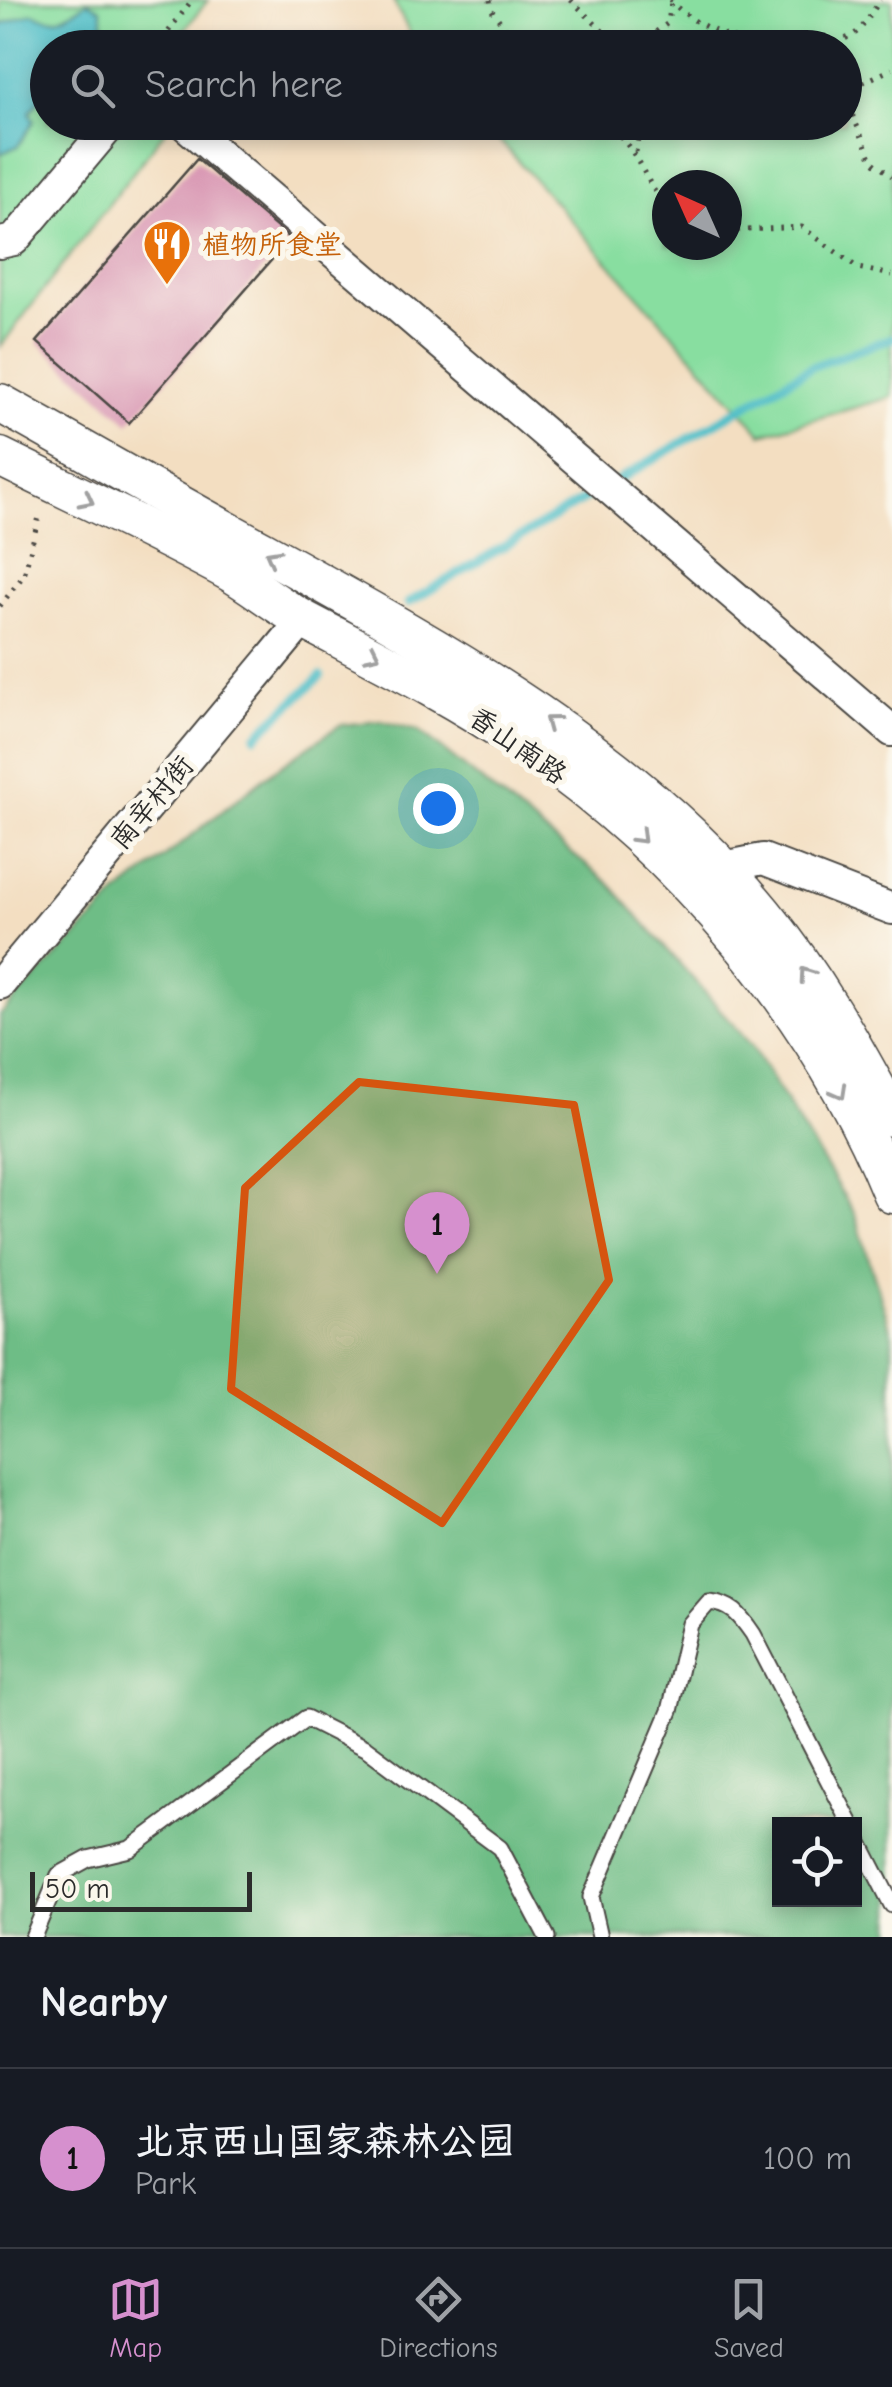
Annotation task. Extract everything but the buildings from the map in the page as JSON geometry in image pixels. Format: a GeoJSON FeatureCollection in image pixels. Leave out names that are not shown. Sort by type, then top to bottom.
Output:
{"type":"FeatureCollection","features":[{"type":"Feature","properties":{"kind":"street"},"geometry":{"type":"LineString","coordinates":[[0,243],[14,240],[98,140]]}},
{"type":"Feature","properties":{"kind":"street"},"geometry":{"type":"LineString","coordinates":[[203,140],[892,731]]}},
{"type":"Feature","properties":{"kind":"street","name":"香山南路"},"geometry":{"type":"LineString","coordinates":[[0,403],[412,633],[544,716],[654,802],[762,912],[831,1009],[892,1117]]}},
{"type":"Feature","properties":{"kind":"street","name":"香山南路"},"geometry":{"type":"LineString","coordinates":[[0,457],[233,574],[303,620],[394,664],[524,745],[633,829],[735,936],[813,1044],[892,1194]]}},
{"type":"Feature","properties":{"kind":"street","name":"南辛村街"},"geometry":{"type":"LineString","coordinates":[[0,984],[303,620]]}},
{"type":"Feature","properties":{"kind":"street"},"geometry":{"type":"LineString","coordinates":[[719,868],[763,859],[892,908]]}},
{"type":"Feature","properties":{"kind":"lane"},"geometry":{"type":"LineString","coordinates":[[600,1937],[591,1897],[670,1711],[690,1624],[709,1602],[724,1603],[738,1612],[847,1817]]}},
{"type":"Feature","properties":{"kind":"lane"},"geometry":{"type":"LineString","coordinates":[[33,1937],[59,1875],[88,1859],[130,1849],[306,1718],[367,1749],[500,1848],[547,1937]]}},
{"type":"Feature","properties":{"kind":"lane"},"geometry":{"type":"LineString","coordinates":[[862,1846],[892,1905]]}},
{"type":"Feature","properties":{"kind":"path"},"geometry":{"type":"LineString","coordinates":[[170,30],[192,0]]}},
{"type":"Feature","properties":{"kind":"path"},"geometry":{"type":"LineString","coordinates":[[490,0],[491,9],[507,30]]}},
{"type":"Feature","properties":{"kind":"path"},"geometry":{"type":"LineString","coordinates":[[571,0],[603,30]]}},
{"type":"Feature","properties":{"kind":"path"},"geometry":{"type":"LineString","coordinates":[[671,0],[688,21],[706,30]]}},
{"type":"Feature","properties":{"kind":"path"},"geometry":{"type":"LineString","coordinates":[[658,30],[668,23],[671,0]]}},
{"type":"Feature","properties":{"kind":"path"},"geometry":{"type":"LineString","coordinates":[[858,30],[880,0]]}},
{"type":"Feature","properties":{"kind":"path"},"geometry":{"type":"LineString","coordinates":[[862,85],[892,69]]}},
{"type":"Feature","properties":{"kind":"path"},"geometry":{"type":"LineString","coordinates":[[862,136],[873,162],[892,176]]}},
{"type":"Feature","properties":{"kind":"path"},"geometry":{"type":"LineString","coordinates":[[624,140],[636,152]]}},
{"type":"Feature","properties":{"kind":"path"},"geometry":{"type":"LineString","coordinates":[[638,140],[636,152],[652,190]]}},
{"type":"Feature","properties":{"kind":"path"},"geometry":{"type":"LineString","coordinates":[[742,230],[802,228],[858,268],[892,275]]}},
{"type":"Feature","properties":{"kind":"path"},"geometry":{"type":"LineString","coordinates":[[0,606],[24,576],[48,481]]}},
{"type":"Feature","properties":{"kind":"highlighted area"},"geometry":{"type":"Polygon","coordinates":[[[359,1082],[574,1105],[609,1280],[442,1523],[231,1389],[245,1188],[359,1082]]]}},
{"type":"Feature","properties":{"kind":"green space"},"geometry":{"type":"Polygon","coordinates":[[[0,0],[208,0],[184,30],[30,30],[30,140],[158,140],[0,347],[0,0]]]}},
{"type":"Feature","properties":{"kind":"green space"},"geometry":{"type":"Polygon","coordinates":[[[393,0],[892,0],[892,397],[762,434],[499,140],[862,140],[862,30],[408,30],[393,0]]]}},
{"type":"Feature","properties":{"kind":"green space"},"geometry":{"type":"Polygon","coordinates":[[[381,721],[418,730],[610,884],[751,1045],[855,1214],[892,1334],[892,1937],[0,1937],[0,1015],[118,894],[269,774],[340,725],[381,721]]]}},
{"type":"Feature","properties":{"kind":"water"},"geometry":{"type":"Polygon","coordinates":[[[88,2],[101,9],[104,30],[30,30],[30,127],[18,146],[0,154],[0,25],[33,13],[55,19],[88,2]]]}},
{"type":"Feature","properties":{"kind":"waterway"},"geometry":{"type":"LineString","coordinates":[[613,483],[811,367],[892,338]]}},
{"type":"Feature","properties":{"kind":"waterway"},"geometry":{"type":"LineString","coordinates":[[408,603],[600,490]]}},
{"type":"Feature","properties":{"kind":"waterway"},"geometry":{"type":"LineString","coordinates":[[256,736],[321,676]]}},
{"type":"Feature","properties":{"kind":"place","name":"植物所食堂"},"geometry":{"type":"Point","coordinates":[167,286]}},
{"type":"Feature","properties":{"kind":"place","name":"北京西山国家森林公园"},"geometry":{"type":"Point","coordinates":[437,1274]}}]}
